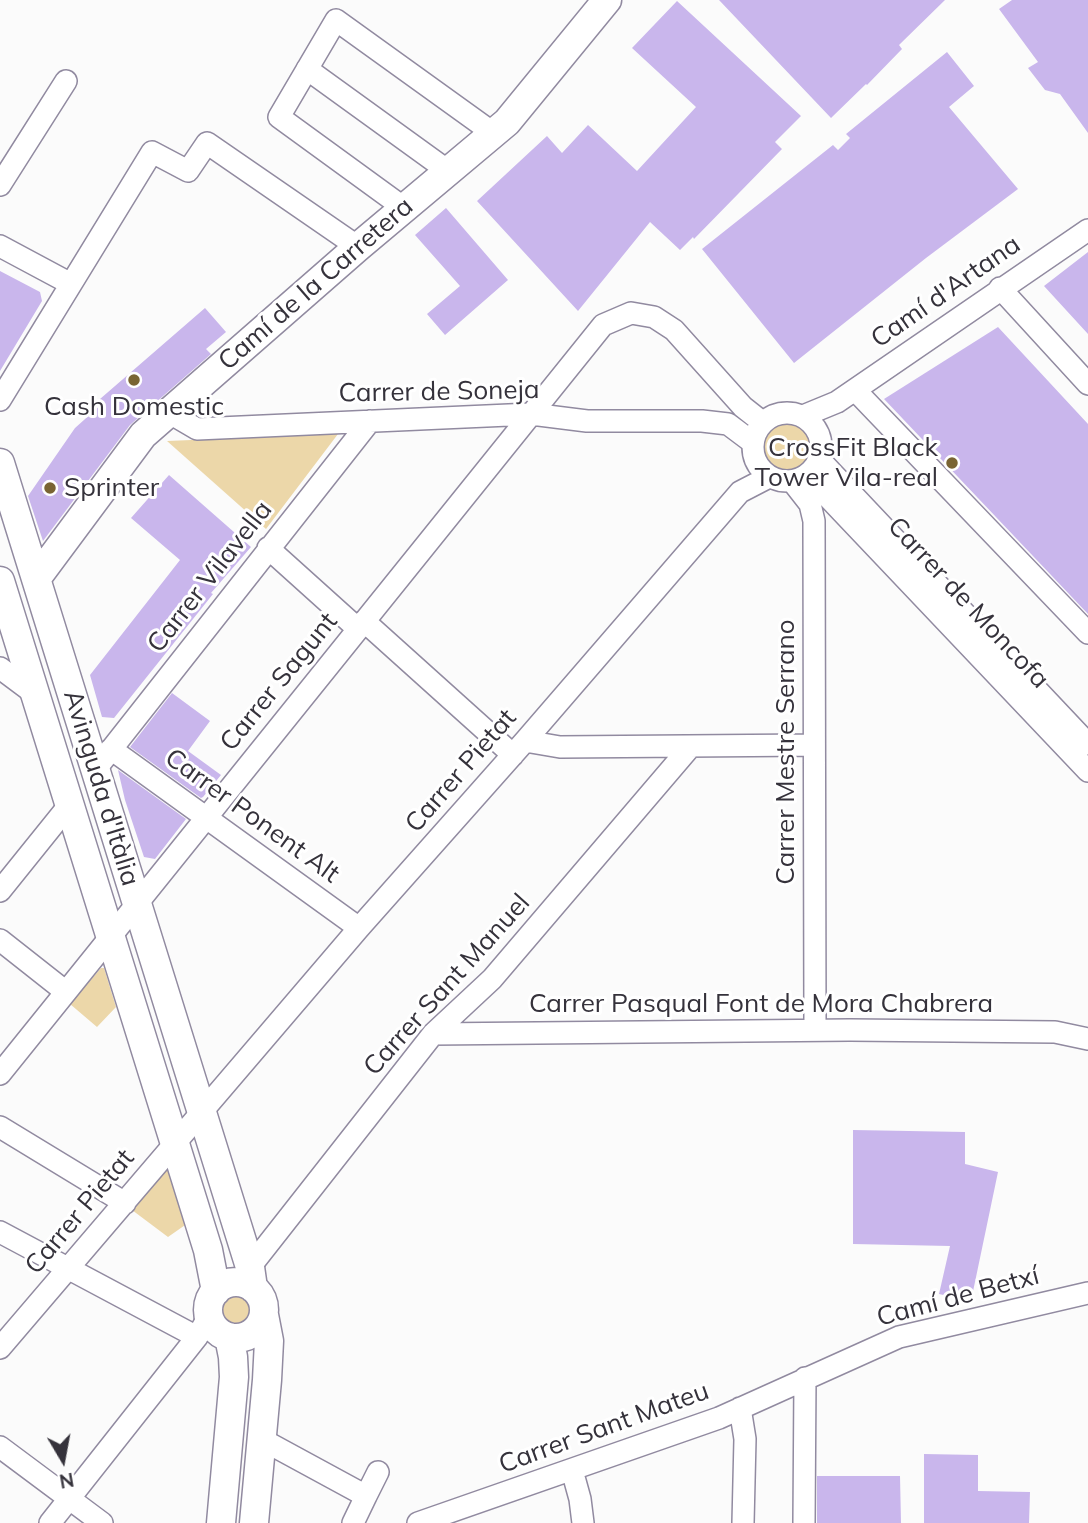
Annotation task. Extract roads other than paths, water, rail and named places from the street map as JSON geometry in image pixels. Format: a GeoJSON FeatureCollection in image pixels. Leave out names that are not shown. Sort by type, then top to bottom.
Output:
{"type":"FeatureCollection","features":[{"type":"Feature","properties":{"kind":"main road","name":"Camí de la Carretera"},"geometry":{"type":"LineString","coordinates":[[36,579],[143,435],[358,247],[507,122],[607,0]]}},
{"type":"Feature","properties":{"kind":"main road","name":"Avinguda d'Itàlia"},"geometry":{"type":"LineString","coordinates":[[0,463],[36,579],[103,759],[137,904],[251,1277]]}},
{"type":"Feature","properties":{"kind":"main road","name":"Avinguda d'Itàlia"},"geometry":{"type":"LineString","coordinates":[[0,581],[5,621],[36,694],[208,1250],[207,1315]]}},
{"type":"Feature","properties":{"kind":"main road"},"geometry":{"type":"LineString","coordinates":[[254,1523],[269,1341],[262,1300],[251,1277],[246,1284],[238,1282],[222,1286],[207,1315],[216,1330],[229,1337],[238,1338],[255,1331],[264,1315]]}},
{"type":"Feature","properties":{"kind":"main road"},"geometry":{"type":"LineString","coordinates":[[221,1523],[234,1377],[229,1337]]}},
{"type":"Feature","properties":{"kind":"street"},"geometry":{"type":"LineString","coordinates":[[404,208],[279,117],[336,20],[493,133]]}},
{"type":"Feature","properties":{"kind":"street"},"geometry":{"type":"LineString","coordinates":[[307,68],[448,171]]}},
{"type":"Feature","properties":{"kind":"street"},"geometry":{"type":"LineString","coordinates":[[0,185],[66,81]]}},
{"type":"Feature","properties":{"kind":"street"},"geometry":{"type":"LineString","coordinates":[[0,400],[152,152],[188,171],[207,143],[358,247]]}},
{"type":"Feature","properties":{"kind":"street","name":"Camí d'Artana"},"geometry":{"type":"LineString","coordinates":[[803,415],[837,402],[1088,229]]}},
{"type":"Feature","properties":{"kind":"street"},"geometry":{"type":"LineString","coordinates":[[0,246],[71,284]]}},
{"type":"Feature","properties":{"kind":"street"},"geometry":{"type":"LineString","coordinates":[[1000,288],[1088,384]]}},
{"type":"Feature","properties":{"kind":"street","name":"Carrer Sagunt"},"geometry":{"type":"LineString","coordinates":[[0,1074],[603,325],[631,313],[654,317],[674,330],[743,407],[762,422]]}},
{"type":"Feature","properties":{"kind":"street"},"geometry":{"type":"LineString","coordinates":[[855,390],[1088,633]]}},
{"type":"Feature","properties":{"kind":"street","name":"Camí d'Artana"},"geometry":{"type":"LineString","coordinates":[[819,433],[837,402]]}},
{"type":"Feature","properties":{"kind":"street","name":"Carrer de Soneja"},"geometry":{"type":"LineString","coordinates":[[167,412],[197,429],[531,414],[587,421],[702,421],[728,424],[752,442]]}},
{"type":"Feature","properties":{"kind":"street"},"geometry":{"type":"LineString","coordinates":[[792,412],[803,415],[819,433],[822,446],[806,472],[780,481],[769,477],[755,462],[752,453],[755,431],[771,415],[792,412]]}},
{"type":"Feature","properties":{"kind":"street","name":"Carrer Vilavella"},"geometry":{"type":"LineString","coordinates":[[103,759],[370,421]]}},
{"type":"Feature","properties":{"kind":"street","name":"Carrer de Moncofa"},"geometry":{"type":"LineString","coordinates":[[806,472],[1088,744]]}},
{"type":"Feature","properties":{"kind":"street","name":"Carrer de Moncofa"},"geometry":{"type":"LineString","coordinates":[[806,472],[1088,771]]}},
{"type":"Feature","properties":{"kind":"street","name":"Carrer Mestre Serrano"},"geometry":{"type":"LineString","coordinates":[[806,472],[814,522],[815,1030]]}},
{"type":"Feature","properties":{"kind":"street","name":"Carrer Pietat"},"geometry":{"type":"LineString","coordinates":[[202,1113],[359,928],[740,492],[769,477]]}},
{"type":"Feature","properties":{"kind":"street"},"geometry":{"type":"LineString","coordinates":[[268,548],[361,625],[519,748],[814,745]]}},
{"type":"Feature","properties":{"kind":"street"},"geometry":{"type":"LineString","coordinates":[[0,668],[36,694]]}},
{"type":"Feature","properties":{"kind":"street","name":"Carrer Sant Manuel"},"geometry":{"type":"LineString","coordinates":[[251,1277],[433,1034],[492,979],[691,746]]}},
{"type":"Feature","properties":{"kind":"street","name":"Carrer Ponent Alt"},"geometry":{"type":"LineString","coordinates":[[103,759],[206,818],[359,928]]}},
{"type":"Feature","properties":{"kind":"street"},"geometry":{"type":"LineString","coordinates":[[0,891],[70,804]]}},
{"type":"Feature","properties":{"kind":"street"},"geometry":{"type":"LineString","coordinates":[[0,940],[66,992]]}},
{"type":"Feature","properties":{"kind":"street","name":"Carrer Pasqual Font de Mora Chabrera"},"geometry":{"type":"LineString","coordinates":[[433,1034],[815,1030],[1055,1032],[1088,1039]]}},
{"type":"Feature","properties":{"kind":"street"},"geometry":{"type":"LineString","coordinates":[[175,1143],[202,1113]]}},
{"type":"Feature","properties":{"kind":"street"},"geometry":{"type":"LineString","coordinates":[[0,1127],[125,1203]]}},
{"type":"Feature","properties":{"kind":"street","name":"Carrer Pietat"},"geometry":{"type":"LineString","coordinates":[[0,1348],[175,1143]]}},
{"type":"Feature","properties":{"kind":"street"},"geometry":{"type":"LineString","coordinates":[[0,1232],[68,1268],[207,1315],[50,1523]]}},
{"type":"Feature","properties":{"kind":"street","name":"Camí de Betxí"},"geometry":{"type":"LineString","coordinates":[[805,1378],[899,1337],[1088,1293]]}},
{"type":"Feature","properties":{"kind":"street"},"geometry":{"type":"LineString","coordinates":[[804,1523],[805,1378]]}},
{"type":"Feature","properties":{"kind":"street","name":"Carrer Sant Mateu"},"geometry":{"type":"LineString","coordinates":[[418,1523],[719,1418],[805,1378]]}},
{"type":"Feature","properties":{"kind":"street"},"geometry":{"type":"LineString","coordinates":[[740,1409],[745,1439],[743,1523]]}},
{"type":"Feature","properties":{"kind":"street"},"geometry":{"type":"LineString","coordinates":[[261,1439],[366,1496]]}},
{"type":"Feature","properties":{"kind":"street"},"geometry":{"type":"LineString","coordinates":[[0,1447],[102,1523]]}},
{"type":"Feature","properties":{"kind":"street"},"geometry":{"type":"LineString","coordinates":[[572,1469],[583,1523]]}},
{"type":"Feature","properties":{"kind":"street"},"geometry":{"type":"LineString","coordinates":[[353,1523],[378,1472]]}},
{"type":"Feature","properties":{"kind":"place","name":"Cash Domestic"},"geometry":{"type":"Point","coordinates":[134,380]}},
{"type":"Feature","properties":{"kind":"place","name":"CrossFit Black Tower Vila-real"},"geometry":{"type":"Point","coordinates":[952,463]}},
{"type":"Feature","properties":{"kind":"place","name":"Sprinter"},"geometry":{"type":"Point","coordinates":[50,488]}}]}
